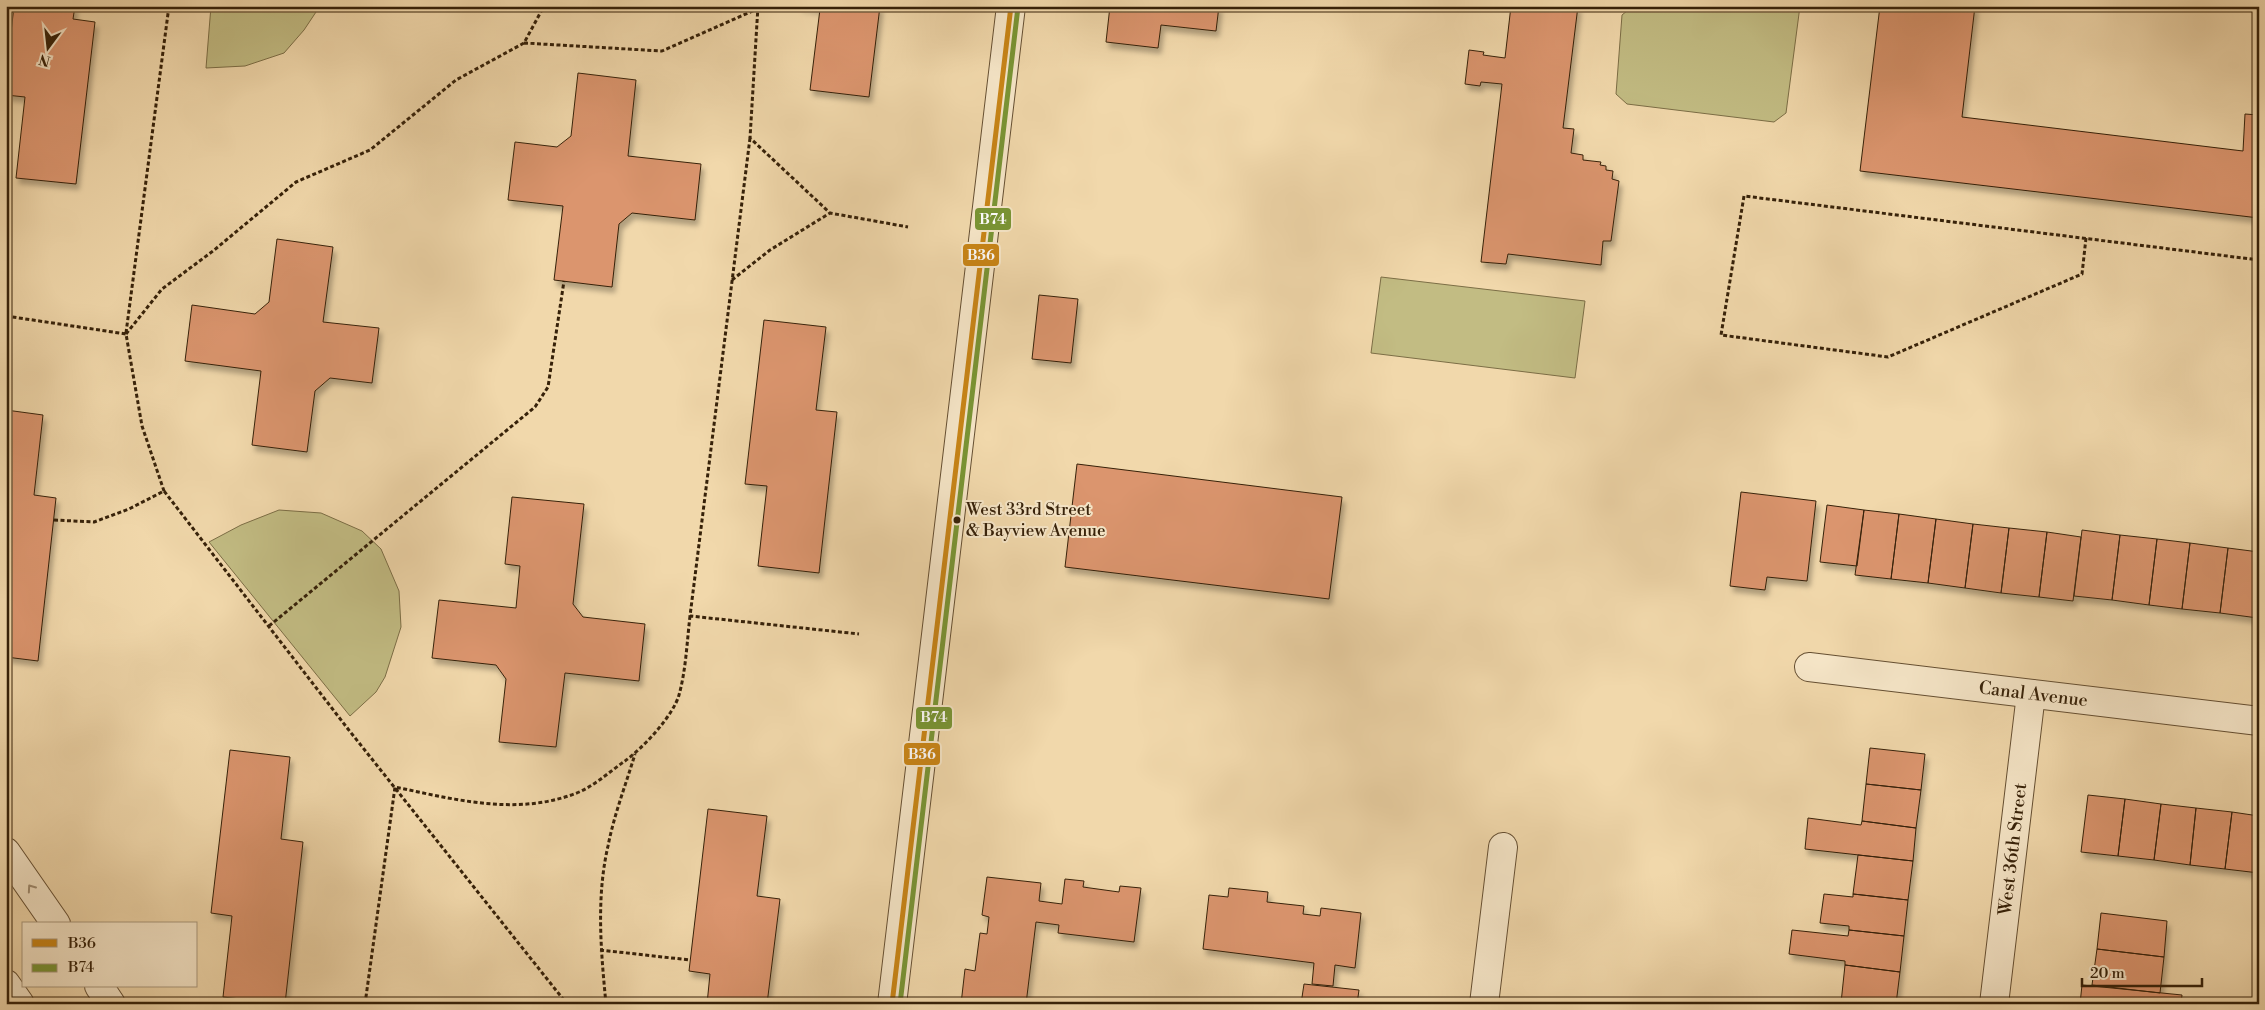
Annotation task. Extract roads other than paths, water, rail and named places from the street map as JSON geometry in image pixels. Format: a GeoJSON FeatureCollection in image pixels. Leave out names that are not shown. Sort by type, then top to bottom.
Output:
{"type":"FeatureCollection","features":[{"type":"Feature","properties":{"kind":"street"},"geometry":{"type":"LineString","coordinates":[[892,1004],[1011,6]]}},
{"type":"Feature","properties":{"kind":"street","name":"Canal Avenue"},"geometry":{"type":"LineString","coordinates":[[1809,667],[2259,721]]}},
{"type":"Feature","properties":{"kind":"street","name":"West 36th Street"},"geometry":{"type":"LineString","coordinates":[[1994,1004],[2031,694]]}},
{"type":"Feature","properties":{"kind":"street"},"geometry":{"type":"LineString","coordinates":[[1484,1004],[1503,847]]}},
{"type":"Feature","properties":{"kind":"street"},"geometry":{"type":"LineString","coordinates":[[6,852],[55,922]]}},
{"type":"Feature","properties":{"kind":"street"},"geometry":{"type":"LineString","coordinates":[[6,984],[20,1004]]}},
{"type":"Feature","properties":{"kind":"street"},"geometry":{"type":"LineString","coordinates":[[100,988],[111,1004]]}},
{"type":"Feature","properties":{"kind":"place","name":"West 33rd Street & Bayview Avenue"},"geometry":{"type":"Point","coordinates":[957,520]}}]}
